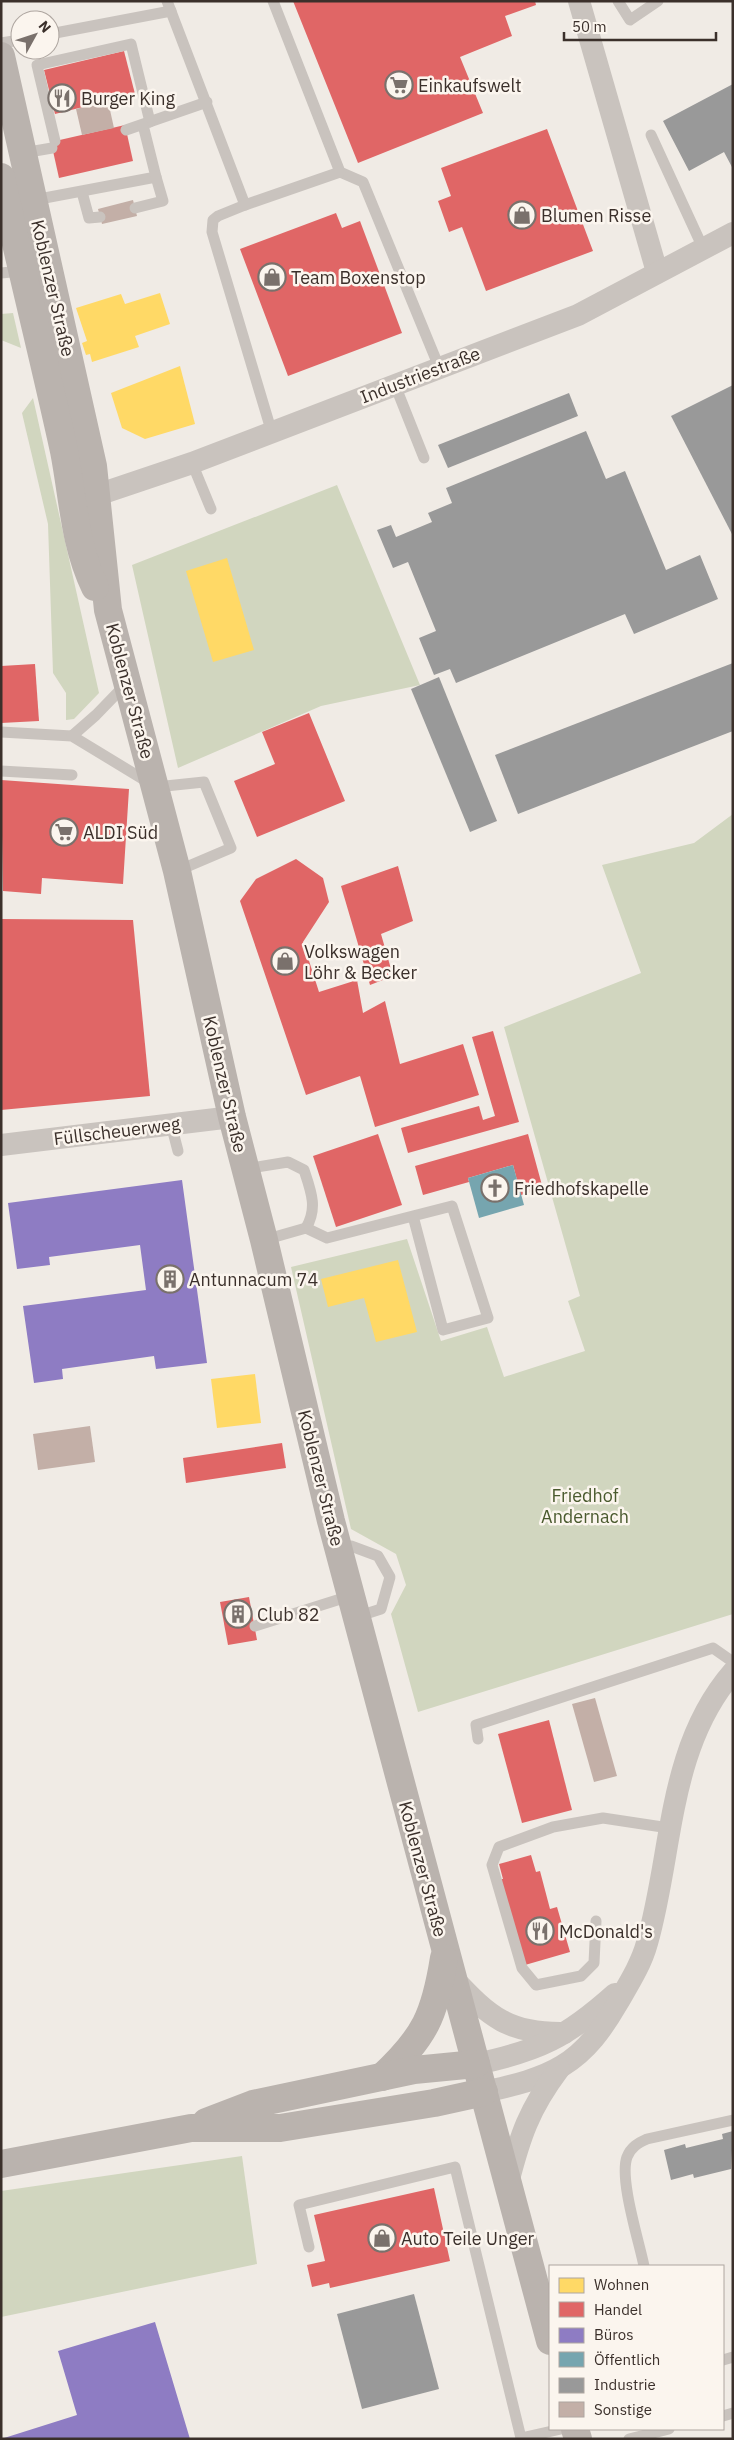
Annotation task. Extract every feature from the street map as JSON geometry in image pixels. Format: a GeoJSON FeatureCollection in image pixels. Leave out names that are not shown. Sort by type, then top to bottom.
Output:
{"type":"FeatureCollection","features":[{"type":"Feature","properties":{"kind":"street"},"geometry":{"type":"LineString","coordinates":[[578,1],[657,272]]}},
{"type":"Feature","properties":{"kind":"street","name":"Koblenzer Straße"},"geometry":{"type":"LineString","coordinates":[[1,56],[23,154],[16,194],[66,462],[75,532],[85,565],[97,593],[108,610]]}},
{"type":"Feature","properties":{"kind":"street","name":"Industriestraße"},"geometry":{"type":"LineString","coordinates":[[97,495],[192,463],[578,315],[733,233]]}},
{"type":"Feature","properties":{"kind":"street","name":"Koblenzer Straße"},"geometry":{"type":"LineString","coordinates":[[29,270],[88,444],[97,495],[108,610],[177,871],[232,1117],[264,1240],[353,1607],[549,2337]]}},
{"type":"Feature","properties":{"kind":"street"},"geometry":{"type":"LineString","coordinates":[[66,462],[82,489],[97,495],[86,507],[75,532]]}},
{"type":"Feature","properties":{"kind":"street","name":"Füllscheuerweg"},"geometry":{"type":"LineString","coordinates":[[1,1145],[232,1117]]}},
{"type":"Feature","properties":{"kind":"street"},"geometry":{"type":"LineString","coordinates":[[191,2128],[280,2128],[434,2103],[535,2078],[561,2066],[588,2045],[599,2032],[631,1980],[646,1945],[651,1929],[669,1828],[684,1764],[693,1740],[716,1694],[733,1672]]}},
{"type":"Feature","properties":{"kind":"street"},"geometry":{"type":"LineString","coordinates":[[382,2077],[411,2049],[423,2032],[436,1998],[445,1952]]}},
{"type":"Feature","properties":{"kind":"street"},"geometry":{"type":"LineString","coordinates":[[453,1978],[472,2000],[500,2021],[536,2031],[565,2033]]}},
{"type":"Feature","properties":{"kind":"street"},"geometry":{"type":"LineString","coordinates":[[1,2164],[191,2128],[253,2104],[382,2077],[441,2066],[476,2064],[527,2052],[565,2033],[585,2020],[631,1980]]}},
{"type":"Feature","properties":{"kind":"street"},"geometry":{"type":"LineString","coordinates":[[508,2183],[526,2121],[540,2096],[561,2066]]}},
{"type":"Feature","properties":{"kind":"lane"},"geometry":{"type":"LineString","coordinates":[[273,1],[340,172]]}},
{"type":"Feature","properties":{"kind":"lane"},"geometry":{"type":"LineString","coordinates":[[618,1],[630,20],[658,1]]}},
{"type":"Feature","properties":{"kind":"lane"},"geometry":{"type":"LineString","coordinates":[[60,32],[169,6],[245,205]]}},
{"type":"Feature","properties":{"kind":"lane"},"geometry":{"type":"LineString","coordinates":[[23,154],[53,144],[37,65],[131,44],[162,201],[135,208]]}},
{"type":"Feature","properties":{"kind":"lane"},"geometry":{"type":"LineString","coordinates":[[126,130],[207,102]]}},
{"type":"Feature","properties":{"kind":"lane"},"geometry":{"type":"LineString","coordinates":[[651,135],[703,248]]}},
{"type":"Feature","properties":{"kind":"lane"},"geometry":{"type":"LineString","coordinates":[[272,433],[212,232],[213,220],[245,205],[340,172],[362,182],[439,367]]}},
{"type":"Feature","properties":{"kind":"lane"},"geometry":{"type":"LineString","coordinates":[[16,194],[82,192],[156,177]]}},
{"type":"Feature","properties":{"kind":"lane"},"geometry":{"type":"LineString","coordinates":[[82,192],[94,218]]}},
{"type":"Feature","properties":{"kind":"lane"},"geometry":{"type":"LineString","coordinates":[[395,385],[424,458]]}},
{"type":"Feature","properties":{"kind":"lane"},"geometry":{"type":"LineString","coordinates":[[192,463],[211,509]]}},
{"type":"Feature","properties":{"kind":"lane"},"geometry":{"type":"LineString","coordinates":[[72,736],[96,715],[128,682]]}},
{"type":"Feature","properties":{"kind":"lane"},"geometry":{"type":"LineString","coordinates":[[1,732],[72,736],[156,786],[204,782],[231,848],[177,871]]}},
{"type":"Feature","properties":{"kind":"lane"},"geometry":{"type":"LineString","coordinates":[[1,771],[72,775]]}},
{"type":"Feature","properties":{"kind":"lane"},"geometry":{"type":"LineString","coordinates":[[171,1124],[178,1151]]}},
{"type":"Feature","properties":{"kind":"lane"},"geometry":{"type":"LineString","coordinates":[[245,1170],[288,1162],[304,1170],[313,1198],[312,1218],[306,1228]]}},
{"type":"Feature","properties":{"kind":"lane"},"geometry":{"type":"LineString","coordinates":[[264,1240],[306,1228],[327,1238],[452,1206],[488,1318],[443,1330],[413,1216]]}},
{"type":"Feature","properties":{"kind":"lane"},"geometry":{"type":"LineString","coordinates":[[255,1626],[353,1607],[381,1609],[390,1577],[378,1556],[351,1546],[338,1548]]}},
{"type":"Feature","properties":{"kind":"lane"},"geometry":{"type":"LineString","coordinates":[[478,1739],[476,1726],[713,1648],[733,1662]]}},
{"type":"Feature","properties":{"kind":"lane"},"geometry":{"type":"LineString","coordinates":[[596,1921],[594,1963],[581,1976],[536,1985],[522,1968],[492,1865],[499,1848],[552,1827],[603,1818],[669,1828]]}},
{"type":"Feature","properties":{"kind":"lane"},"geometry":{"type":"LineString","coordinates":[[644,2265],[624,2174],[627,2156],[635,2145],[646,2139],[733,2120]]}},
{"type":"Feature","properties":{"kind":"lane"},"geometry":{"type":"LineString","coordinates":[[309,2247],[299,2205],[455,2167],[521,2438],[557,2430]]}},
{"type":"Feature","properties":{"kind":"lane"},"geometry":{"type":"LineString","coordinates":[[629,2439],[665,2430]]}},
{"type":"Feature","properties":{"kind":"green space"},"geometry":{"type":"Polygon","coordinates":[[[13,313],[21,348],[1,340],[1,314],[13,313]]]}},
{"type":"Feature","properties":{"kind":"green space"},"geometry":{"type":"Polygon","coordinates":[[[33,398],[99,693],[74,719],[66,720],[66,693],[53,673],[48,524],[22,413],[33,398]]]}},
{"type":"Feature","properties":{"kind":"green space"},"geometry":{"type":"Polygon","coordinates":[[[337,485],[420,685],[321,706],[178,768],[132,565],[337,485]]]}},
{"type":"Feature","properties":{"kind":"green space","name":"Friedhof Andernach"},"geometry":{"type":"Polygon","coordinates":[[[733,814],[733,1614],[418,1712],[391,1614],[406,1585],[396,1554],[351,1529],[291,1267],[407,1239],[441,1341],[487,1327],[504,1377],[585,1351],[568,1301],[580,1296],[504,1027],[641,973],[602,865],[694,843],[733,814]]]}},
{"type":"Feature","properties":{"kind":"green space"},"geometry":{"type":"Polygon","coordinates":[[[242,2156],[257,2264],[1,2317],[1,2191],[242,2156]]]}},
{"type":"Feature","properties":{"kind":"building: Wohnen"},"geometry":{"type":"Polygon","coordinates":[[[160,293],[170,324],[135,336],[139,347],[92,362],[90,354],[86,355],[82,343],[87,341],[76,308],[121,294],[125,304],[160,293]]]}},
{"type":"Feature","properties":{"kind":"building: Wohnen"},"geometry":{"type":"Polygon","coordinates":[[[180,366],[195,424],[145,439],[122,428],[111,393],[180,366]]]}},
{"type":"Feature","properties":{"kind":"building: Wohnen"},"geometry":{"type":"Polygon","coordinates":[[[227,558],[254,650],[213,662],[186,571],[227,558]]]}},
{"type":"Feature","properties":{"kind":"building: Wohnen"},"geometry":{"type":"Polygon","coordinates":[[[398,1260],[417,1332],[376,1342],[364,1298],[328,1307],[321,1279],[398,1260]]]}},
{"type":"Feature","properties":{"kind":"building: Wohnen"},"geometry":{"type":"Polygon","coordinates":[[[255,1374],[261,1423],[217,1428],[211,1379],[255,1374]]]}},
{"type":"Feature","properties":{"kind":"building: Handel","name":"Einkaufswelt"},"geometry":{"type":"Polygon","coordinates":[[[293,1],[535,1],[536,5],[505,16],[512,36],[460,57],[483,113],[358,163],[293,1]]]}},
{"type":"Feature","properties":{"kind":"building: Handel"},"geometry":{"type":"Polygon","coordinates":[[[124,51],[135,94],[55,114],[44,70],[124,51]]]}},
{"type":"Feature","properties":{"kind":"building: Handel"},"geometry":{"type":"Polygon","coordinates":[[[125,125],[133,161],[59,178],[51,142],[125,125]]]}},
{"type":"Feature","properties":{"kind":"building: Handel"},"geometry":{"type":"Polygon","coordinates":[[[547,129],[593,251],[486,291],[462,227],[449,232],[438,201],[451,196],[441,168],[547,129]]]}},
{"type":"Feature","properties":{"kind":"building: Handel"},"geometry":{"type":"Polygon","coordinates":[[[336,213],[342,228],[360,221],[402,333],[288,376],[240,249],[336,213]]]}},
{"type":"Feature","properties":{"kind":"building: Handel"},"geometry":{"type":"Polygon","coordinates":[[[35,664],[39,721],[1,723],[1,666],[35,664]]]}},
{"type":"Feature","properties":{"kind":"building: Handel"},"geometry":{"type":"Polygon","coordinates":[[[309,713],[345,801],[257,837],[234,781],[275,764],[262,732],[309,713]]]}},
{"type":"Feature","properties":{"kind":"building: Handel","name":"ALDI Süd"},"geometry":{"type":"Polygon","coordinates":[[[1,780],[129,789],[123,884],[42,878],[41,894],[3,891],[1,780]]]}},
{"type":"Feature","properties":{"kind":"building: Handel","name":"Volkswagen Löhr & Becker"},"geometry":{"type":"Polygon","coordinates":[[[296,859],[323,878],[329,902],[303,942],[319,992],[357,980],[363,1013],[385,1001],[400,1064],[463,1044],[479,1095],[375,1127],[360,1076],[306,1095],[240,901],[256,879],[296,859]]]}},
{"type":"Feature","properties":{"kind":"building: Handel"},"geometry":{"type":"Polygon","coordinates":[[[398,866],[413,921],[381,934],[393,976],[370,985],[341,886],[398,866]]]}},
{"type":"Feature","properties":{"kind":"building: Handel"},"geometry":{"type":"Polygon","coordinates":[[[1,919],[133,920],[150,1096],[1,1110],[1,919]]]}},
{"type":"Feature","properties":{"kind":"building: Handel"},"geometry":{"type":"Polygon","coordinates":[[[493,1031],[519,1122],[408,1153],[401,1128],[479,1106],[483,1120],[495,1116],[472,1037],[493,1031]]]}},
{"type":"Feature","properties":{"kind":"building: Handel"},"geometry":{"type":"Polygon","coordinates":[[[378,1134],[402,1205],[336,1227],[313,1156],[378,1134]]]}},
{"type":"Feature","properties":{"kind":"building: Handel"},"geometry":{"type":"Polygon","coordinates":[[[528,1134],[543,1189],[521,1195],[513,1165],[468,1178],[469,1182],[423,1195],[415,1166],[528,1134]]]}},
{"type":"Feature","properties":{"kind":"building: Handel"},"geometry":{"type":"Polygon","coordinates":[[[282,1443],[286,1468],[186,1483],[183,1458],[282,1443]]]}},
{"type":"Feature","properties":{"kind":"building: Handel","name":"Club 82"},"geometry":{"type":"Polygon","coordinates":[[[249,1597],[257,1640],[228,1645],[220,1602],[249,1597]]]}},
{"type":"Feature","properties":{"kind":"building: Handel"},"geometry":{"type":"Polygon","coordinates":[[[549,1720],[572,1810],[522,1823],[498,1734],[549,1720]]]}},
{"type":"Feature","properties":{"kind":"building: Handel","name":"McDonald's"},"geometry":{"type":"Polygon","coordinates":[[[531,1855],[536,1872],[540,1871],[550,1909],[557,1907],[570,1952],[525,1965],[501,1879],[503,1879],[499,1864],[531,1855]]]}},
{"type":"Feature","properties":{"kind":"building: Handel","name":"Auto Teile Unger"},"geometry":{"type":"Polygon","coordinates":[[[434,2188],[450,2261],[330,2288],[329,2283],[312,2287],[307,2265],[325,2261],[314,2215],[434,2188]]]}},
{"type":"Feature","properties":{"kind":"building: Büros","name":"Antunnacum 74"},"geometry":{"type":"Polygon","coordinates":[[[182,1180],[207,1363],[156,1369],[154,1356],[62,1369],[63,1379],[34,1383],[23,1306],[146,1290],[140,1245],[49,1257],[50,1265],[17,1269],[8,1203],[182,1180]]]}},
{"type":"Feature","properties":{"kind":"building: Büros"},"geometry":{"type":"Polygon","coordinates":[[[155,2322],[190,2439],[1,2439],[77,2415],[58,2351],[155,2322]]]}},
{"type":"Feature","properties":{"kind":"building: Öffentlich","name":"Friedhofskapelle"},"geometry":{"type":"Polygon","coordinates":[[[513,1165],[524,1205],[479,1218],[468,1178],[513,1165]]]}},
{"type":"Feature","properties":{"kind":"building: Industrie"},"geometry":{"type":"Polygon","coordinates":[[[733,84],[733,169],[724,152],[689,171],[663,121],[733,84]]]}},
{"type":"Feature","properties":{"kind":"building: Industrie"},"geometry":{"type":"Polygon","coordinates":[[[733,385],[733,536],[671,416],[733,385]]]}},
{"type":"Feature","properties":{"kind":"building: Industrie"},"geometry":{"type":"Polygon","coordinates":[[[569,393],[578,416],[448,468],[438,445],[569,393]]]}},
{"type":"Feature","properties":{"kind":"building: Industrie"},"geometry":{"type":"Polygon","coordinates":[[[586,431],[606,479],[625,471],[666,570],[700,555],[718,599],[634,634],[625,614],[456,683],[450,669],[434,675],[419,638],[436,631],[408,562],[393,568],[377,530],[391,525],[396,537],[432,522],[428,513],[452,503],[446,488],[586,431]]]}},
{"type":"Feature","properties":{"kind":"building: Industrie"},"geometry":{"type":"Polygon","coordinates":[[[733,663],[733,731],[518,814],[495,755],[733,663]]]}},
{"type":"Feature","properties":{"kind":"building: Industrie"},"geometry":{"type":"Polygon","coordinates":[[[439,677],[497,821],[470,832],[411,689],[439,677]]]}},
{"type":"Feature","properties":{"kind":"building: Industrie"},"geometry":{"type":"Polygon","coordinates":[[[733,2131],[731,2169],[694,2178],[693,2174],[671,2180],[664,2150],[685,2144],[686,2148],[723,2139],[722,2134],[733,2131]]]}},
{"type":"Feature","properties":{"kind":"building: Industrie"},"geometry":{"type":"Polygon","coordinates":[[[414,2294],[439,2389],[362,2409],[337,2314],[414,2294]]]}},
{"type":"Feature","properties":{"kind":"building: Sonstige"},"geometry":{"type":"Polygon","coordinates":[[[108,101],[114,128],[82,135],[76,109],[108,101]]]}},
{"type":"Feature","properties":{"kind":"building: Sonstige"},"geometry":{"type":"Polygon","coordinates":[[[133,200],[137,216],[102,224],[98,209],[133,200]]]}},
{"type":"Feature","properties":{"kind":"building: Sonstige"},"geometry":{"type":"Polygon","coordinates":[[[90,1426],[95,1462],[38,1470],[33,1434],[90,1426]]]}},
{"type":"Feature","properties":{"kind":"building: Sonstige"},"geometry":{"type":"Polygon","coordinates":[[[595,1698],[617,1776],[594,1782],[572,1704],[595,1698]]]}},
{"type":"Feature","properties":{"kind":"place","name":"Einkaufswelt"},"geometry":{"type":"Point","coordinates":[399,85]}},
{"type":"Feature","properties":{"kind":"place","name":"Burger King"},"geometry":{"type":"Point","coordinates":[62,98]}},
{"type":"Feature","properties":{"kind":"place","name":"Blumen Risse"},"geometry":{"type":"Point","coordinates":[522,215]}},
{"type":"Feature","properties":{"kind":"place","name":"Team Boxenstop"},"geometry":{"type":"Point","coordinates":[272,277]}},
{"type":"Feature","properties":{"kind":"place","name":"ALDI Süd"},"geometry":{"type":"Point","coordinates":[64,832]}},
{"type":"Feature","properties":{"kind":"place","name":"Volkswagen Löhr & Becker"},"geometry":{"type":"Point","coordinates":[285,961]}},
{"type":"Feature","properties":{"kind":"place","name":"Friedhofskapelle"},"geometry":{"type":"Point","coordinates":[495,1188]}},
{"type":"Feature","properties":{"kind":"place","name":"Antunnacum 74"},"geometry":{"type":"Point","coordinates":[170,1279]}},
{"type":"Feature","properties":{"kind":"place","name":"Club 82"},"geometry":{"type":"Point","coordinates":[238,1614]}},
{"type":"Feature","properties":{"kind":"place","name":"McDonald's"},"geometry":{"type":"Point","coordinates":[540,1931]}},
{"type":"Feature","properties":{"kind":"place","name":"Auto Teile Unger"},"geometry":{"type":"Point","coordinates":[382,2238]}}]}
